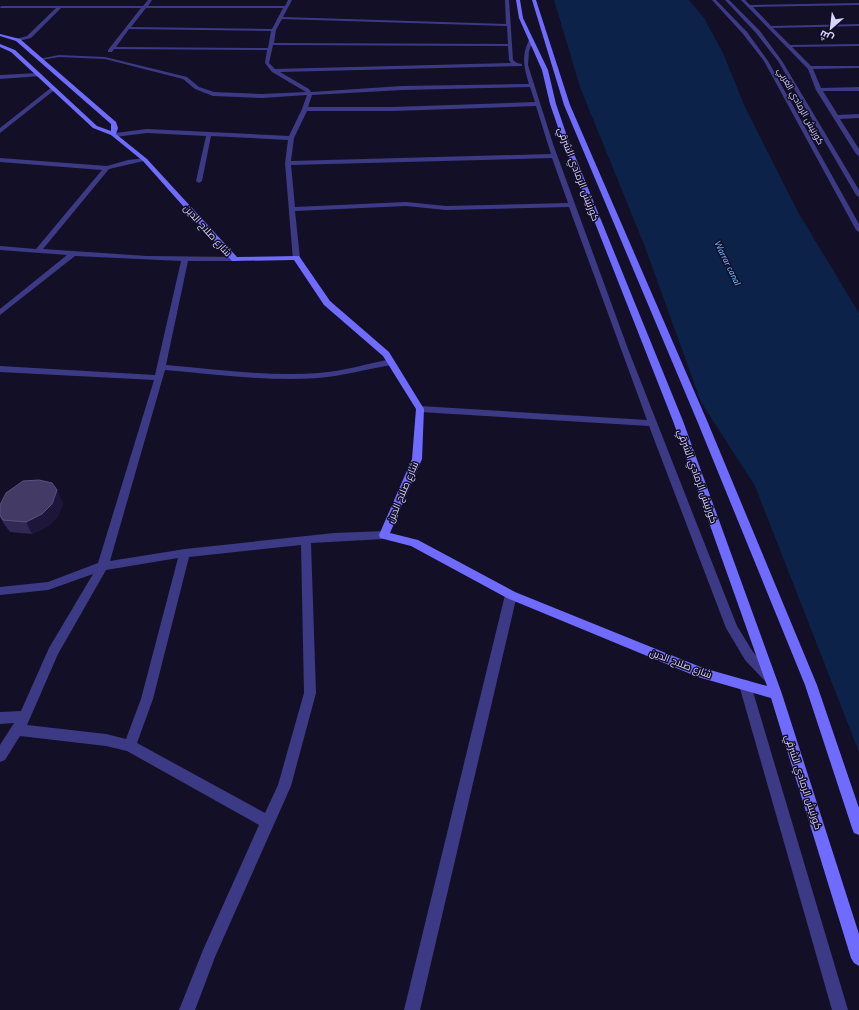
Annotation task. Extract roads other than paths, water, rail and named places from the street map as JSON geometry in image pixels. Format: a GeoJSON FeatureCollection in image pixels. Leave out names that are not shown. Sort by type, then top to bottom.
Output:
{"type":"FeatureCollection","features":[{"type":"Feature","properties":{"kind":"main road"},"geometry":{"type":"LineString","coordinates":[[518,0],[534,0]]}},
{"type":"Feature","properties":{"kind":"main road","name":"كورنيش الرمادي الشرقي"},"geometry":{"type":"LineString","coordinates":[[518,0],[521,18],[544,70],[553,104],[565,139],[678,421],[776,694],[859,958]]}},
{"type":"Feature","properties":{"kind":"main road","name":"كورنيش الرمادي الشرقي"},"geometry":{"type":"LineString","coordinates":[[534,0],[572,119],[703,423],[811,685],[859,828]]}},
{"type":"Feature","properties":{"kind":"main road"},"geometry":{"type":"LineString","coordinates":[[0,35],[18,40],[41,59],[114,123],[116,128],[114,134]]}},
{"type":"Feature","properties":{"kind":"main road","name":"شارع صلاح الدين"},"geometry":{"type":"LineString","coordinates":[[0,44],[13,51],[95,127],[114,134],[145,160],[235,259],[296,258]]}},
{"type":"Feature","properties":{"kind":"main road"},"geometry":{"type":"LineString","coordinates":[[296,258],[327,303],[386,354],[420,409]]}},
{"type":"Feature","properties":{"kind":"main road","name":"شارع صلاح الدين"},"geometry":{"type":"LineString","coordinates":[[420,409],[417,459],[384,535],[414,544],[511,595],[702,673],[776,694]]}},
{"type":"Feature","properties":{"kind":"street"},"geometry":{"type":"LineString","coordinates":[[0,7],[10,0]]}},
{"type":"Feature","properties":{"kind":"street"},"geometry":{"type":"LineString","coordinates":[[73,8],[82,0]]}},
{"type":"Feature","properties":{"kind":"street"},"geometry":{"type":"LineString","coordinates":[[106,58],[150,0]]}},
{"type":"Feature","properties":{"kind":"street"},"geometry":{"type":"LineString","coordinates":[[200,8],[206,0]]}},
{"type":"Feature","properties":{"kind":"street"},"geometry":{"type":"LineString","coordinates":[[290,0],[274,30],[267,63],[274,71],[307,90],[310,94]]}},
{"type":"Feature","properties":{"kind":"street"},"geometry":{"type":"LineString","coordinates":[[507,0],[511,60],[515,64]]}},
{"type":"Feature","properties":{"kind":"street","name":"كورنيش الرمادي الغربي"},"geometry":{"type":"LineString","coordinates":[[714,0],[755,47],[776,77],[859,230]]}},
{"type":"Feature","properties":{"kind":"street","name":"كورنيش الرمادي الغربي"},"geometry":{"type":"LineString","coordinates":[[727,0],[769,46],[791,78],[859,195]]}},
{"type":"Feature","properties":{"kind":"street"},"geometry":{"type":"LineString","coordinates":[[743,0],[810,68],[819,90],[858,152]]}},
{"type":"Feature","properties":{"kind":"street"},"geometry":{"type":"LineString","coordinates":[[748,6],[859,4]]}},
{"type":"Feature","properties":{"kind":"street"},"geometry":{"type":"LineString","coordinates":[[0,7],[286,7]]}},
{"type":"Feature","properties":{"kind":"street"},"geometry":{"type":"LineString","coordinates":[[18,40],[29,36],[59,8]]}},
{"type":"Feature","properties":{"kind":"street"},"geometry":{"type":"LineString","coordinates":[[281,18],[508,25]]}},
{"type":"Feature","properties":{"kind":"street"},"geometry":{"type":"LineString","coordinates":[[770,27],[859,25]]}},
{"type":"Feature","properties":{"kind":"street"},"geometry":{"type":"LineString","coordinates":[[128,28],[274,30]]}},
{"type":"Feature","properties":{"kind":"street"},"geometry":{"type":"LineString","coordinates":[[531,41],[527,50],[526,65],[554,156],[653,423],[732,628],[749,656],[770,678]]}},
{"type":"Feature","properties":{"kind":"street"},"geometry":{"type":"LineString","coordinates":[[113,48],[510,45]]}},
{"type":"Feature","properties":{"kind":"street"},"geometry":{"type":"LineString","coordinates":[[788,46],[859,45]]}},
{"type":"Feature","properties":{"kind":"street"},"geometry":{"type":"LineString","coordinates":[[41,59],[59,56],[106,58],[185,78],[197,88],[213,94],[262,96],[402,88],[532,85]]}},
{"type":"Feature","properties":{"kind":"street"},"geometry":{"type":"LineString","coordinates":[[274,71],[515,64],[526,65]]}},
{"type":"Feature","properties":{"kind":"street"},"geometry":{"type":"LineString","coordinates":[[810,68],[859,67]]}},
{"type":"Feature","properties":{"kind":"street"},"geometry":{"type":"LineString","coordinates":[[0,77],[39,75]]}},
{"type":"Feature","properties":{"kind":"street"},"geometry":{"type":"LineString","coordinates":[[0,131],[54,88]]}},
{"type":"Feature","properties":{"kind":"street"},"geometry":{"type":"LineString","coordinates":[[819,90],[859,89]]}},
{"type":"Feature","properties":{"kind":"street"},"geometry":{"type":"LineString","coordinates":[[296,258],[288,163],[291,138],[305,109],[310,94]]}},
{"type":"Feature","properties":{"kind":"street"},"geometry":{"type":"LineString","coordinates":[[305,109],[393,109],[538,104]]}},
{"type":"Feature","properties":{"kind":"street"},"geometry":{"type":"LineString","coordinates":[[792,107],[809,107]]}},
{"type":"Feature","properties":{"kind":"street"},"geometry":{"type":"LineString","coordinates":[[836,117],[859,116]]}},
{"type":"Feature","properties":{"kind":"street"},"geometry":{"type":"LineString","coordinates":[[114,134],[139,132],[291,138]]}},
{"type":"Feature","properties":{"kind":"street"},"geometry":{"type":"LineString","coordinates":[[199,181],[209,134]]}},
{"type":"Feature","properties":{"kind":"street"},"geometry":{"type":"LineString","coordinates":[[288,163],[554,156]]}},
{"type":"Feature","properties":{"kind":"street"},"geometry":{"type":"LineString","coordinates":[[0,160],[107,168],[128,162],[145,160]]}},
{"type":"Feature","properties":{"kind":"street"},"geometry":{"type":"LineString","coordinates":[[38,251],[107,168]]}},
{"type":"Feature","properties":{"kind":"street"},"geometry":{"type":"LineString","coordinates":[[292,209],[406,204],[446,208],[572,205]]}},
{"type":"Feature","properties":{"kind":"street"},"geometry":{"type":"LineString","coordinates":[[0,248],[73,254],[184,260],[235,259]]}},
{"type":"Feature","properties":{"kind":"street"},"geometry":{"type":"LineString","coordinates":[[0,313],[73,254]]}},
{"type":"Feature","properties":{"kind":"street"},"geometry":{"type":"LineString","coordinates":[[0,756],[25,717],[53,652],[103,566],[161,367],[184,260]]}},
{"type":"Feature","properties":{"kind":"street"},"geometry":{"type":"LineString","coordinates":[[0,301],[10,305]]}},
{"type":"Feature","properties":{"kind":"street"},"geometry":{"type":"LineString","coordinates":[[161,367],[222,372],[311,376],[342,372],[391,362]]}},
{"type":"Feature","properties":{"kind":"street"},"geometry":{"type":"LineString","coordinates":[[0,369],[158,378]]}},
{"type":"Feature","properties":{"kind":"street"},"geometry":{"type":"LineString","coordinates":[[420,409],[653,423]]}},
{"type":"Feature","properties":{"kind":"street"},"geometry":{"type":"LineString","coordinates":[[0,591],[48,586],[103,566],[153,557],[334,537],[384,535]]}},
{"type":"Feature","properties":{"kind":"street"},"geometry":{"type":"LineString","coordinates":[[187,1010],[208,955],[284,786],[310,693],[306,540]]}},
{"type":"Feature","properties":{"kind":"street"},"geometry":{"type":"LineString","coordinates":[[130,746],[147,699],[185,553]]}},
{"type":"Feature","properties":{"kind":"street"},"geometry":{"type":"LineString","coordinates":[[412,1010],[511,595]]}},
{"type":"Feature","properties":{"kind":"street"},"geometry":{"type":"LineString","coordinates":[[745,685],[840,1010]]}},
{"type":"Feature","properties":{"kind":"street"},"geometry":{"type":"LineString","coordinates":[[0,718],[25,717]]}},
{"type":"Feature","properties":{"kind":"street"},"geometry":{"type":"LineString","coordinates":[[17,730],[106,740],[130,746],[267,822]]}},
{"type":"Feature","properties":{"kind":"water","name":"Warrar canal"},"geometry":{"type":"Polygon","coordinates":[[[554,0],[689,0],[704,18],[723,53],[745,107],[799,214],[859,313],[859,752],[755,486],[701,402],[645,247],[580,87],[554,0]]]}}]}
